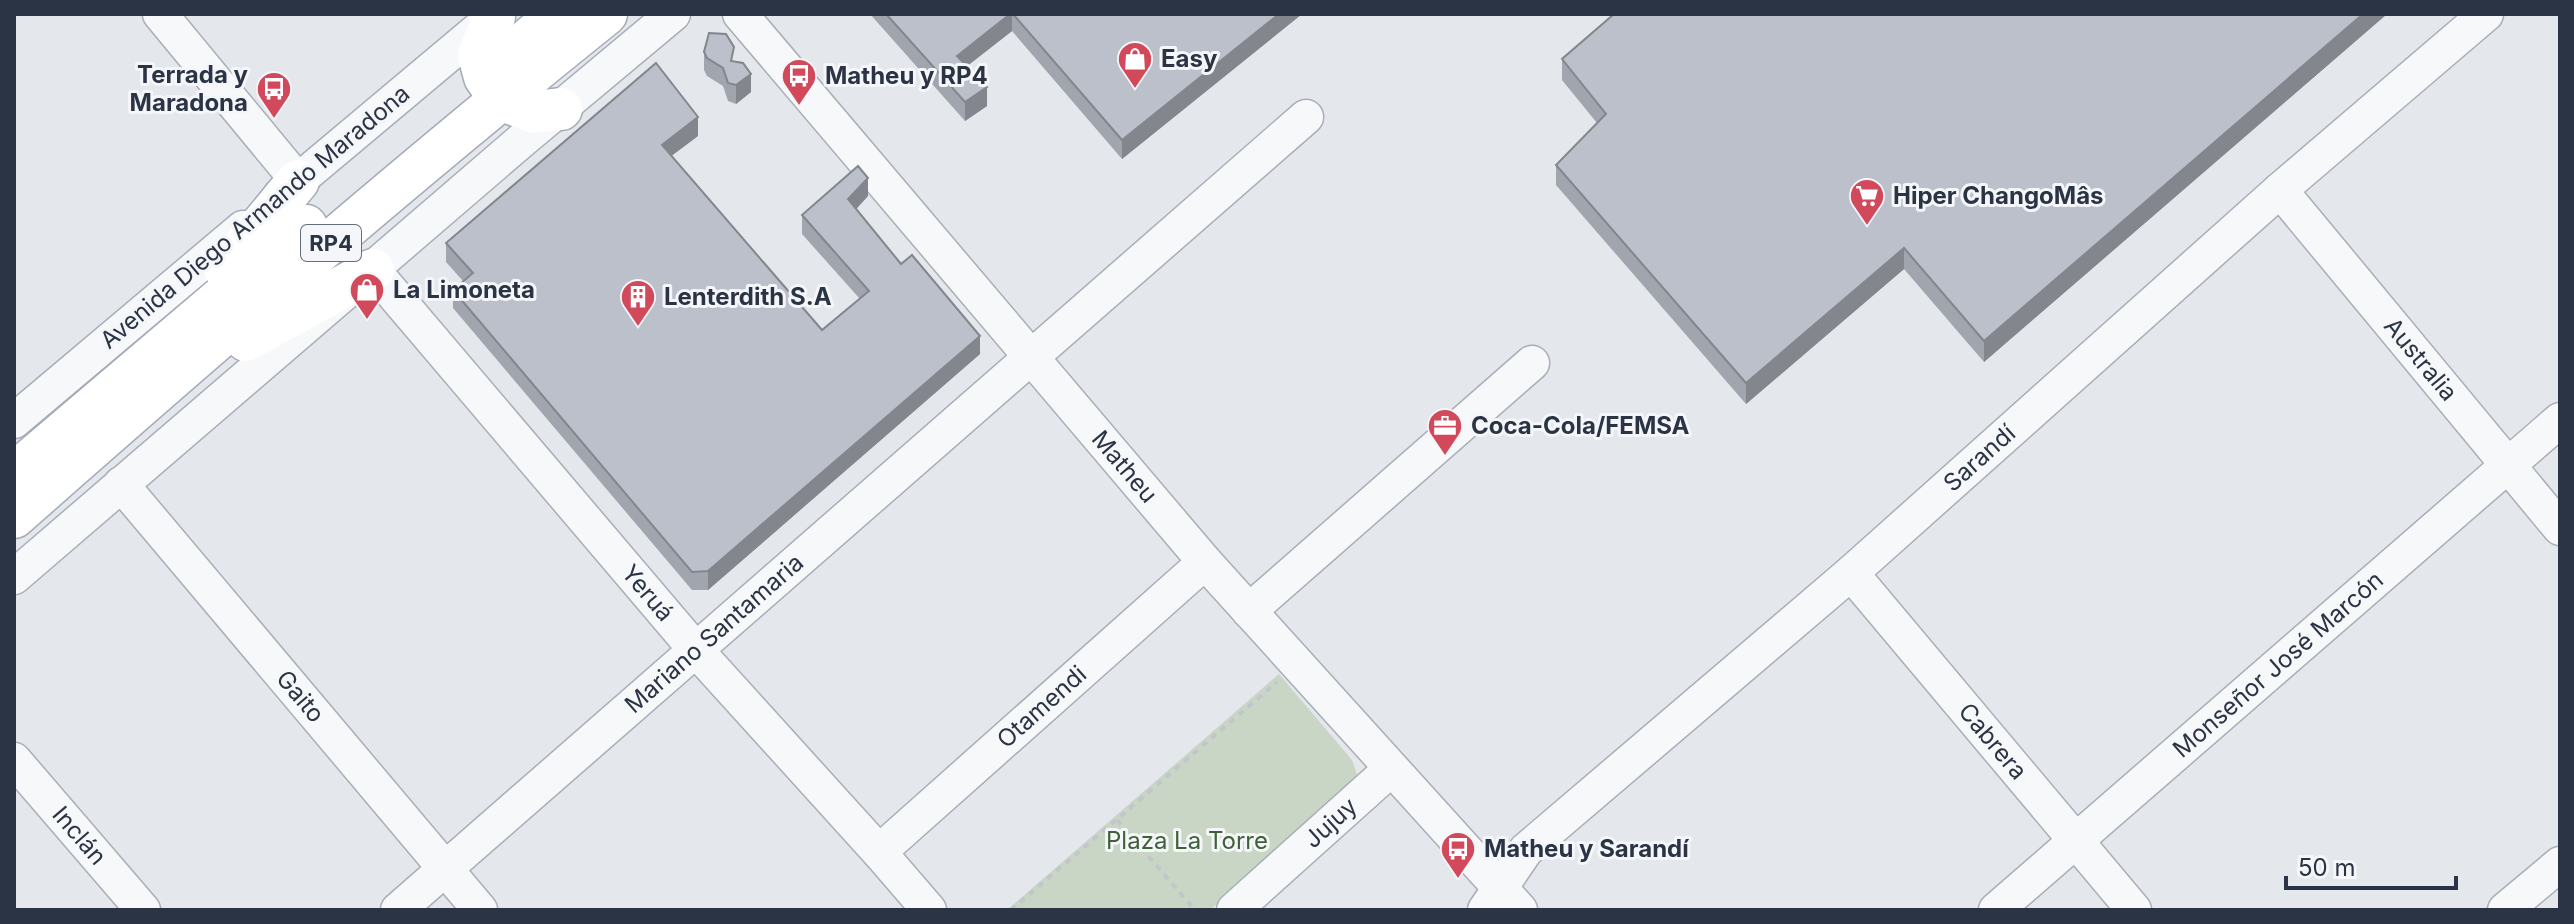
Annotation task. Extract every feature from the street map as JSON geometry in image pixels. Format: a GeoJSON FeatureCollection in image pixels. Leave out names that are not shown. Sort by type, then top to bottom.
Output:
{"type":"FeatureCollection","features":[{"type":"Feature","properties":{"kind":"main road","name":"Avenida Diego Armando Maradona"},"geometry":{"type":"LineString","coordinates":[[492,88],[558,14]]}},
{"type":"Feature","properties":{"kind":"main road","name":"Avenida Diego Armando Maradona"},"geometry":{"type":"LineString","coordinates":[[14,474],[161,368],[492,88],[606,14]]}},
{"type":"Feature","properties":{"kind":"main road"},"geometry":{"type":"LineString","coordinates":[[495,15],[479,55],[492,88],[534,112],[561,109]]}},
{"type":"Feature","properties":{"kind":"main road"},"geometry":{"type":"LineString","coordinates":[[161,368],[298,181]]}},
{"type":"Feature","properties":{"kind":"main road"},"geometry":{"type":"LineString","coordinates":[[161,368],[373,270]]}},
{"type":"Feature","properties":{"kind":"main road","name":"Avenida Diego Armando Maradona"},"geometry":{"type":"LineString","coordinates":[[14,517],[161,368]]}},
{"type":"Feature","properties":{"kind":"street"},"geometry":{"type":"LineString","coordinates":[[160,14],[298,181]]}},
{"type":"Feature","properties":{"kind":"street"},"geometry":{"type":"LineString","coordinates":[[14,577],[673,14]]}},
{"type":"Feature","properties":{"kind":"street","name":"Matheu"},"geometry":{"type":"LineString","coordinates":[[740,14],[1205,562],[1391,769],[1502,903]]}},
{"type":"Feature","properties":{"kind":"street","name":"Sarandí"},"geometry":{"type":"LineString","coordinates":[[1502,903],[1526,850],[1851,573],[2280,190],[2486,14]]}},
{"type":"Feature","properties":{"kind":"street","name":"Avenida Diego Armando Maradona"},"geometry":{"type":"LineString","coordinates":[[14,421],[495,15]]}},
{"type":"Feature","properties":{"kind":"street","name":"Mariano Santamaria"},"geometry":{"type":"LineString","coordinates":[[398,910],[1306,117]]}},
{"type":"Feature","properties":{"kind":"street","name":"Australia"},"geometry":{"type":"LineString","coordinates":[[2280,190],[2560,528]]}},
{"type":"Feature","properties":{"kind":"street","name":"Yeruá"},"geometry":{"type":"LineString","coordinates":[[373,270],[695,649],[929,910]]}},
{"type":"Feature","properties":{"kind":"street"},"geometry":{"type":"LineString","coordinates":[[1249,611],[1532,363]]}},
{"type":"Feature","properties":{"kind":"street","name":"Monseñor José Marcón"},"geometry":{"type":"LineString","coordinates":[[1996,910],[2560,420]]}},
{"type":"Feature","properties":{"kind":"street","name":"Gaito"},"geometry":{"type":"LineString","coordinates":[[121,484],[480,910]]}},
{"type":"Feature","properties":{"kind":"street","name":"Otamendi"},"geometry":{"type":"LineString","coordinates":[[879,852],[1205,562]]}},
{"type":"Feature","properties":{"kind":"street","name":"Cabrera"},"geometry":{"type":"LineString","coordinates":[[1851,573],[2134,910]]}},
{"type":"Feature","properties":{"kind":"street","name":"Inclán"},"geometry":{"type":"LineString","coordinates":[[14,760],[143,910]]}},
{"type":"Feature","properties":{"kind":"street","name":"Jujuy"},"geometry":{"type":"LineString","coordinates":[[1234,910],[1391,769]]}},
{"type":"Feature","properties":{"kind":"street"},"geometry":{"type":"LineString","coordinates":[[2505,910],[2560,864]]}},
{"type":"Feature","properties":{"kind":"path"},"geometry":{"type":"LineString","coordinates":[[1011,910],[1282,678]]}},
{"type":"Feature","properties":{"kind":"path"},"geometry":{"type":"LineString","coordinates":[[1117,820],[1195,910]]}},
{"type":"Feature","properties":{"kind":"green space","name":"Plaza La Torre"},"geometry":{"type":"Polygon","coordinates":[[[1279,674],[1352,760],[1357,774],[1350,787],[1210,910],[1007,910],[1279,674]]]}},
{"type":"Feature","properties":{"kind":"building"},"geometry":{"type":"Polygon","coordinates":[[[886,14],[1010,14],[957,56],[987,87],[965,102],[886,14]]]}},
{"type":"Feature","properties":{"kind":"building"},"geometry":{"type":"Polygon","coordinates":[[[1013,14],[1279,14],[1122,140],[1013,14]]]}},
{"type":"Feature","properties":{"kind":"building","name":"Hiper ChangoMâs"},"geometry":{"type":"Polygon","coordinates":[[[1614,14],[2363,14],[1984,341],[1904,248],[1746,383],[1556,165],[1606,114],[1562,59],[1614,14]]]}},
{"type":"Feature","properties":{"kind":"building"},"geometry":{"type":"Polygon","coordinates":[[[709,33],[726,34],[734,47],[731,61],[743,63],[751,74],[736,85],[728,83],[723,68],[707,58],[704,52],[709,33]]]}},
{"type":"Feature","properties":{"kind":"building","name":"Lenterdith S.A"},"geometry":{"type":"Polygon","coordinates":[[[656,63],[698,117],[662,145],[822,330],[869,291],[802,215],[858,166],[868,178],[848,199],[901,264],[912,255],[980,336],[708,571],[692,572],[453,290],[473,273],[446,243],[656,63]]]}},
{"type":"Feature","properties":{"kind":"place","name":"Easy"},"geometry":{"type":"Point","coordinates":[1135,90]}},
{"type":"Feature","properties":{"kind":"place","name":"Matheu y RP4"},"geometry":{"type":"Point","coordinates":[799,107]}},
{"type":"Feature","properties":{"kind":"place","name":"Terrada y Maradona"},"geometry":{"type":"Point","coordinates":[274,120]}},
{"type":"Feature","properties":{"kind":"place","name":"Hiper ChangoMâs"},"geometry":{"type":"Point","coordinates":[1867,227]}},
{"type":"Feature","properties":{"kind":"place","name":"La Limoneta"},"geometry":{"type":"Point","coordinates":[367,321]}},
{"type":"Feature","properties":{"kind":"place","name":"Lenterdith S.A"},"geometry":{"type":"Point","coordinates":[638,328]}},
{"type":"Feature","properties":{"kind":"place","name":"Coca-Cola/FEMSA"},"geometry":{"type":"Point","coordinates":[1445,457]}},
{"type":"Feature","properties":{"kind":"place","name":"Matheu y Sarandí"},"geometry":{"type":"Point","coordinates":[1458,880]}}]}
